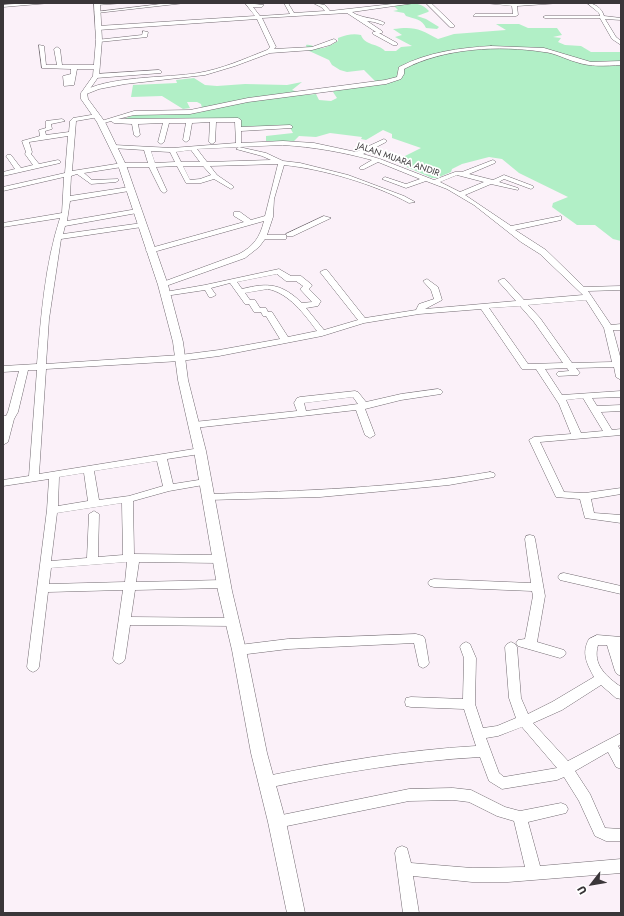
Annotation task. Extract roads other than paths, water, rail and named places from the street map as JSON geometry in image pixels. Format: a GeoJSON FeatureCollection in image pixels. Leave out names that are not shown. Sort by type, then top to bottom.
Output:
{"type":"FeatureCollection","features":[{"type":"Feature","properties":{"kind":"main road"},"geometry":{"type":"LineString","coordinates":[[97,3],[98,40],[96,76],[86,91],[85,99],[99,119],[122,165],[164,289],[200,451],[224,584],[239,650],[259,753],[277,822],[296,913]]}},
{"type":"Feature","properties":{"kind":"street"},"geometry":{"type":"LineString","coordinates":[[3,6],[48,3]]}},
{"type":"Feature","properties":{"kind":"street"},"geometry":{"type":"LineString","coordinates":[[97,3],[122,3]]}},
{"type":"Feature","properties":{"kind":"street"},"geometry":{"type":"LineString","coordinates":[[97,12],[183,3]]}},
{"type":"Feature","properties":{"kind":"street"},"geometry":{"type":"LineString","coordinates":[[286,3],[292,15]]}},
{"type":"Feature","properties":{"kind":"street"},"geometry":{"type":"LineString","coordinates":[[315,3],[323,6],[329,13]]}},
{"type":"Feature","properties":{"kind":"street"},"geometry":{"type":"LineString","coordinates":[[98,28],[257,18],[277,14],[341,14],[348,11],[413,3]]}},
{"type":"Feature","properties":{"kind":"street"},"geometry":{"type":"LineString","coordinates":[[428,3],[452,26]]}},
{"type":"Feature","properties":{"kind":"street"},"geometry":{"type":"LineString","coordinates":[[487,3],[514,5],[558,3]]}},
{"type":"Feature","properties":{"kind":"street"},"geometry":{"type":"LineString","coordinates":[[589,3],[601,12],[606,25],[614,38],[621,43]]}},
{"type":"Feature","properties":{"kind":"street"},"geometry":{"type":"LineString","coordinates":[[248,5],[262,6]]}},
{"type":"Feature","properties":{"kind":"street"},"geometry":{"type":"LineString","coordinates":[[248,5],[273,47],[269,51]]}},
{"type":"Feature","properties":{"kind":"street"},"geometry":{"type":"LineString","coordinates":[[476,15],[516,15],[514,5]]}},
{"type":"Feature","properties":{"kind":"street"},"geometry":{"type":"LineString","coordinates":[[305,7],[314,14]]}},
{"type":"Feature","properties":{"kind":"street"},"geometry":{"type":"LineString","coordinates":[[348,11],[381,32],[375,33],[395,44]]}},
{"type":"Feature","properties":{"kind":"street"},"geometry":{"type":"LineString","coordinates":[[545,17],[603,17],[621,19]]}},
{"type":"Feature","properties":{"kind":"street"},"geometry":{"type":"LineString","coordinates":[[362,20],[376,20],[383,24]]}},
{"type":"Feature","properties":{"kind":"street"},"geometry":{"type":"LineString","coordinates":[[179,22],[182,29]]}},
{"type":"Feature","properties":{"kind":"street"},"geometry":{"type":"LineString","coordinates":[[98,40],[145,36],[145,32]]}},
{"type":"Feature","properties":{"kind":"street"},"geometry":{"type":"LineString","coordinates":[[66,89],[86,91],[109,85],[195,75],[231,66],[269,51],[315,48],[329,45],[334,41]]}},
{"type":"Feature","properties":{"kind":"street"},"geometry":{"type":"LineString","coordinates":[[41,46],[44,67],[97,67]]}},
{"type":"Feature","properties":{"kind":"street"},"geometry":{"type":"LineString","coordinates":[[111,120],[134,113],[190,112],[248,100],[386,82],[399,78],[401,68],[406,64],[438,54],[470,50],[525,47],[545,50],[585,63],[621,63]]}},
{"type":"Feature","properties":{"kind":"street"},"geometry":{"type":"LineString","coordinates":[[57,48],[60,67]]}},
{"type":"Feature","properties":{"kind":"street"},"geometry":{"type":"LineString","coordinates":[[96,76],[194,71],[231,66]]}},
{"type":"Feature","properties":{"kind":"street"},"geometry":{"type":"LineString","coordinates":[[73,75],[74,68]]}},
{"type":"Feature","properties":{"kind":"street"},"geometry":{"type":"LineString","coordinates":[[44,138],[42,130],[50,129],[48,122],[62,119],[63,122],[73,122],[75,119],[135,122],[238,120],[238,142]]}},
{"type":"Feature","properties":{"kind":"street"},"geometry":{"type":"LineString","coordinates":[[212,142],[213,121]]}},
{"type":"Feature","properties":{"kind":"street"},"geometry":{"type":"LineString","coordinates":[[34,478],[45,319],[58,237],[65,215],[73,122]]}},
{"type":"Feature","properties":{"kind":"street"},"geometry":{"type":"LineString","coordinates":[[135,122],[137,135]]}},
{"type":"Feature","properties":{"kind":"street"},"geometry":{"type":"LineString","coordinates":[[161,142],[166,122]]}},
{"type":"Feature","properties":{"kind":"street"},"geometry":{"type":"LineString","coordinates":[[186,140],[189,122]]}},
{"type":"Feature","properties":{"kind":"street"},"geometry":{"type":"LineString","coordinates":[[238,129],[290,127]]}},
{"type":"Feature","properties":{"kind":"street"},"geometry":{"type":"LineString","coordinates":[[263,129],[263,140]]}},
{"type":"Feature","properties":{"kind":"street"},"geometry":{"type":"LineString","coordinates":[[38,167],[28,154],[29,152],[25,141],[72,133]]}},
{"type":"Feature","properties":{"kind":"street"},"geometry":{"type":"LineString","coordinates":[[358,154],[384,141]]}},
{"type":"Feature","properties":{"kind":"street","name":"JALAN MUARA ANDIR"},"geometry":{"type":"LineString","coordinates":[[114,147],[172,150],[223,146],[298,144],[358,154],[427,178],[460,194],[543,252],[582,289],[589,297],[608,328],[621,377]]}},
{"type":"Feature","properties":{"kind":"street"},"geometry":{"type":"LineString","coordinates":[[223,146],[264,154],[280,162]]}},
{"type":"Feature","properties":{"kind":"street"},"geometry":{"type":"LineString","coordinates":[[147,149],[152,165],[164,191]]}},
{"type":"Feature","properties":{"kind":"street"},"geometry":{"type":"LineString","coordinates":[[194,149],[242,152]]}},
{"type":"Feature","properties":{"kind":"street"},"geometry":{"type":"LineString","coordinates":[[194,149],[215,176],[231,186]]}},
{"type":"Feature","properties":{"kind":"street"},"geometry":{"type":"LineString","coordinates":[[172,150],[190,183],[201,182],[215,176]]}},
{"type":"Feature","properties":{"kind":"street"},"geometry":{"type":"LineString","coordinates":[[9,156],[20,171]]}},
{"type":"Feature","properties":{"kind":"street"},"geometry":{"type":"LineString","coordinates":[[362,168],[378,160]]}},
{"type":"Feature","properties":{"kind":"street"},"geometry":{"type":"LineString","coordinates":[[3,174],[58,162]]}},
{"type":"Feature","properties":{"kind":"street"},"geometry":{"type":"LineString","coordinates":[[3,190],[68,174],[122,165],[280,162],[300,165],[346,176],[402,197],[411,202]]}},
{"type":"Feature","properties":{"kind":"street"},"geometry":{"type":"LineString","coordinates":[[164,289],[203,270],[251,252],[257,247],[263,237],[269,217],[280,162]]}},
{"type":"Feature","properties":{"kind":"street"},"geometry":{"type":"LineString","coordinates":[[464,174],[493,162]]}},
{"type":"Feature","properties":{"kind":"street"},"geometry":{"type":"LineString","coordinates":[[78,172],[91,182],[116,180]]}},
{"type":"Feature","properties":{"kind":"street"},"geometry":{"type":"LineString","coordinates":[[434,182],[456,173],[516,189]]}},
{"type":"Feature","properties":{"kind":"street"},"geometry":{"type":"LineString","coordinates":[[460,194],[504,177],[531,187]]}},
{"type":"Feature","properties":{"kind":"street"},"geometry":{"type":"LineString","coordinates":[[385,179],[406,186],[427,178]]}},
{"type":"Feature","properties":{"kind":"street"},"geometry":{"type":"LineString","coordinates":[[67,199],[129,189]]}},
{"type":"Feature","properties":{"kind":"street"},"geometry":{"type":"LineString","coordinates":[[62,224],[137,211]]}},
{"type":"Feature","properties":{"kind":"street"},"geometry":{"type":"LineString","coordinates":[[238,214],[249,222]]}},
{"type":"Feature","properties":{"kind":"street"},"geometry":{"type":"LineString","coordinates":[[3,225],[65,215]]}},
{"type":"Feature","properties":{"kind":"street"},"geometry":{"type":"LineString","coordinates":[[150,251],[200,238],[269,217]]}},
{"type":"Feature","properties":{"kind":"street"},"geometry":{"type":"LineString","coordinates":[[263,237],[287,236],[327,218]]}},
{"type":"Feature","properties":{"kind":"street"},"geometry":{"type":"LineString","coordinates":[[509,229],[558,218]]}},
{"type":"Feature","properties":{"kind":"street"},"geometry":{"type":"LineString","coordinates":[[58,237],[142,225]]}},
{"type":"Feature","properties":{"kind":"street"},"geometry":{"type":"LineString","coordinates":[[203,270],[212,295]]}},
{"type":"Feature","properties":{"kind":"street"},"geometry":{"type":"LineString","coordinates":[[164,289],[209,286],[278,271],[289,279],[297,277],[308,286],[304,289],[317,301],[315,304],[301,306]]}},
{"type":"Feature","properties":{"kind":"street"},"geometry":{"type":"LineString","coordinates":[[324,272],[363,321]]}},
{"type":"Feature","properties":{"kind":"street"},"geometry":{"type":"LineString","coordinates":[[232,281],[248,302],[252,302],[257,310],[263,310],[266,314],[269,314],[285,340]]}},
{"type":"Feature","properties":{"kind":"street"},"geometry":{"type":"LineString","coordinates":[[419,312],[422,306],[438,300],[435,289],[427,281]]}},
{"type":"Feature","properties":{"kind":"street"},"geometry":{"type":"LineString","coordinates":[[502,281],[537,320],[575,374],[561,374]]}},
{"type":"Feature","properties":{"kind":"street"},"geometry":{"type":"LineString","coordinates":[[240,292],[270,287],[287,294],[301,306],[322,333]]}},
{"type":"Feature","properties":{"kind":"street"},"geometry":{"type":"LineString","coordinates":[[582,289],[621,288]]}},
{"type":"Feature","properties":{"kind":"street"},"geometry":{"type":"LineString","coordinates":[[3,369],[180,358],[238,350],[322,333],[363,321],[419,312],[589,297]]}},
{"type":"Feature","properties":{"kind":"street"},"geometry":{"type":"LineString","coordinates":[[483,306],[523,366],[539,367],[618,364]]}},
{"type":"Feature","properties":{"kind":"street"},"geometry":{"type":"LineString","coordinates":[[608,328],[621,327]]}},
{"type":"Feature","properties":{"kind":"street"},"geometry":{"type":"LineString","coordinates":[[539,367],[559,398],[577,436]]}},
{"type":"Feature","properties":{"kind":"street"},"geometry":{"type":"LineString","coordinates":[[3,442],[6,419],[14,412],[24,368]]}},
{"type":"Feature","properties":{"kind":"street"},"geometry":{"type":"LineString","coordinates":[[194,425],[362,407],[401,397],[438,392]]}},
{"type":"Feature","properties":{"kind":"street"},"geometry":{"type":"LineString","coordinates":[[303,414],[299,403],[300,400],[355,394],[362,407],[370,434]]}},
{"type":"Feature","properties":{"kind":"street"},"geometry":{"type":"LineString","coordinates":[[559,398],[586,395],[621,394]]}},
{"type":"Feature","properties":{"kind":"street"},"geometry":{"type":"LineString","coordinates":[[586,395],[609,433]]}},
{"type":"Feature","properties":{"kind":"street"},"geometry":{"type":"LineString","coordinates":[[595,409],[621,408]]}},
{"type":"Feature","properties":{"kind":"street"},"geometry":{"type":"LineString","coordinates":[[621,432],[534,440],[560,495],[585,496],[621,491]]}},
{"type":"Feature","properties":{"kind":"street"},"geometry":{"type":"LineString","coordinates":[[3,483],[200,451]]}},
{"type":"Feature","properties":{"kind":"street"},"geometry":{"type":"LineString","coordinates":[[161,457],[169,488]]}},
{"type":"Feature","properties":{"kind":"street"},"geometry":{"type":"LineString","coordinates":[[89,469],[94,509],[92,561]]}},
{"type":"Feature","properties":{"kind":"street"},"geometry":{"type":"LineString","coordinates":[[33,667],[44,565],[52,510],[54,475]]}},
{"type":"Feature","properties":{"kind":"street"},"geometry":{"type":"LineString","coordinates":[[208,497],[320,494],[449,482],[490,475]]}},
{"type":"Feature","properties":{"kind":"street"},"geometry":{"type":"LineString","coordinates":[[52,510],[94,509],[169,488],[205,482]]}},
{"type":"Feature","properties":{"kind":"street"},"geometry":{"type":"LineString","coordinates":[[585,496],[589,516],[621,519]]}},
{"type":"Feature","properties":{"kind":"street"},"geometry":{"type":"LineString","coordinates":[[118,659],[130,586],[131,559],[127,510],[128,500]]}},
{"type":"Feature","properties":{"kind":"street"},"geometry":{"type":"LineString","coordinates":[[530,539],[539,596],[521,645],[515,698],[524,721],[567,770],[584,798],[600,832],[606,835],[621,835]]}},
{"type":"Feature","properties":{"kind":"street"},"geometry":{"type":"LineString","coordinates":[[44,565],[131,559],[219,558]]}},
{"type":"Feature","properties":{"kind":"street"},"geometry":{"type":"LineString","coordinates":[[564,577],[621,590]]}},
{"type":"Feature","properties":{"kind":"street"},"geometry":{"type":"LineString","coordinates":[[434,583],[468,583],[538,587]]}},
{"type":"Feature","properties":{"kind":"street"},"geometry":{"type":"LineString","coordinates":[[42,588],[224,584]]}},
{"type":"Feature","properties":{"kind":"street"},"geometry":{"type":"LineString","coordinates":[[124,621],[232,622]]}},
{"type":"Feature","properties":{"kind":"street"},"geometry":{"type":"LineString","coordinates":[[239,650],[288,644],[416,638],[419,639],[423,663]]}},
{"type":"Feature","properties":{"kind":"street"},"geometry":{"type":"LineString","coordinates":[[621,670],[616,641],[597,640],[591,646],[590,652],[594,668],[601,679],[621,694]]}},
{"type":"Feature","properties":{"kind":"street"},"geometry":{"type":"LineString","coordinates":[[521,645],[560,653]]}},
{"type":"Feature","properties":{"kind":"street"},"geometry":{"type":"LineString","coordinates":[[466,647],[470,658],[469,704],[494,778],[502,784],[548,777],[567,770],[615,741],[621,763]]}},
{"type":"Feature","properties":{"kind":"street"},"geometry":{"type":"LineString","coordinates":[[478,734],[498,731],[524,721],[557,706],[601,679]]}},
{"type":"Feature","properties":{"kind":"street"},"geometry":{"type":"LineString","coordinates":[[411,702],[469,704]]}},
{"type":"Feature","properties":{"kind":"street"},"geometry":{"type":"LineString","coordinates":[[267,782],[387,759],[438,753],[484,751]]}},
{"type":"Feature","properties":{"kind":"street"},"geometry":{"type":"LineString","coordinates":[[277,822],[409,795],[471,796],[502,812],[520,817],[561,809]]}},
{"type":"Feature","properties":{"kind":"street"},"geometry":{"type":"LineString","coordinates":[[520,817],[534,873]]}},
{"type":"Feature","properties":{"kind":"street"},"geometry":{"type":"LineString","coordinates":[[402,853],[411,913]]}},
{"type":"Feature","properties":{"kind":"street"},"geometry":{"type":"LineString","coordinates":[[405,869],[472,875],[534,873],[621,866]]}}]}
